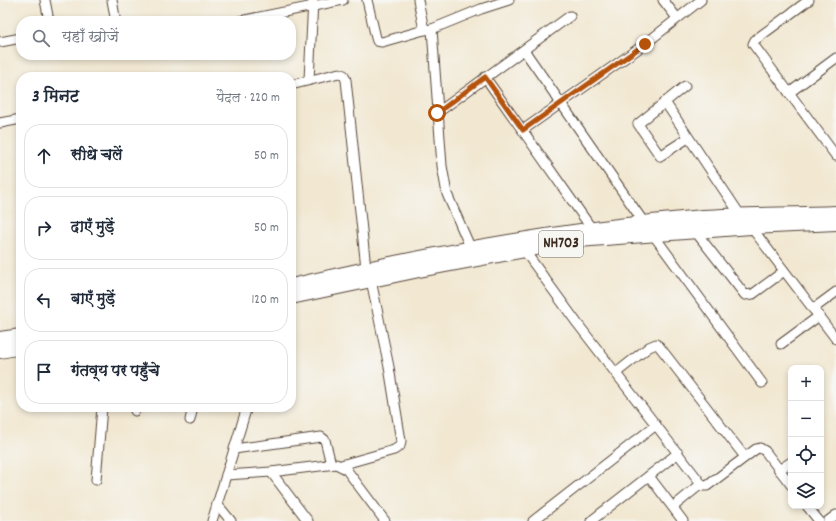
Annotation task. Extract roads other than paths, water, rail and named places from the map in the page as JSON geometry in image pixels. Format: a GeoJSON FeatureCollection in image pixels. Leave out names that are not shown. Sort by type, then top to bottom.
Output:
{"type":"FeatureCollection","features":[{"type":"Feature","properties":{"kind":"highway","name":"NH703"},"geometry":{"type":"LineString","coordinates":[[296,296],[368,274],[471,249],[578,240],[648,229],[704,217],[836,213]]}},
{"type":"Feature","properties":{"kind":"highway","name":"NH703"},"geometry":{"type":"LineString","coordinates":[[296,285],[368,274],[523,245],[592,229],[695,231],[836,223]]}},
{"type":"Feature","properties":{"kind":"highway"},"geometry":{"type":"LineString","coordinates":[[0,339],[16,337]]}},
{"type":"Feature","properties":{"kind":"highway"},"geometry":{"type":"LineString","coordinates":[[0,351],[16,348]]}},
{"type":"Feature","properties":{"kind":"street"},"geometry":{"type":"LineString","coordinates":[[45,0],[48,16]]}},
{"type":"Feature","properties":{"kind":"street"},"geometry":{"type":"LineString","coordinates":[[112,0],[115,16]]}},
{"type":"Feature","properties":{"kind":"street"},"geometry":{"type":"LineString","coordinates":[[260,16],[313,3],[343,0]]}},
{"type":"Feature","properties":{"kind":"street"},"geometry":{"type":"LineString","coordinates":[[367,0],[377,41],[382,42],[428,30],[480,4],[509,0]]}},
{"type":"Feature","properties":{"kind":"street"},"geometry":{"type":"LineString","coordinates":[[418,0],[428,30],[442,166],[447,194],[471,249]]}},
{"type":"Feature","properties":{"kind":"street"},"geometry":{"type":"LineString","coordinates":[[663,0],[677,18]]}},
{"type":"Feature","properties":{"kind":"street"},"geometry":{"type":"LineString","coordinates":[[523,130],[562,104],[645,44],[701,0]]}},
{"type":"Feature","properties":{"kind":"street"},"geometry":{"type":"LineString","coordinates":[[809,0],[755,40],[754,44],[836,156]]}},
{"type":"Feature","properties":{"kind":"street"},"geometry":{"type":"LineString","coordinates":[[309,80],[313,3]]}},
{"type":"Feature","properties":{"kind":"street"},"geometry":{"type":"LineString","coordinates":[[437,113],[570,16]]}},
{"type":"Feature","properties":{"kind":"street"},"geometry":{"type":"LineString","coordinates":[[0,42],[16,39]]}},
{"type":"Feature","properties":{"kind":"street"},"geometry":{"type":"LineString","coordinates":[[524,50],[648,229],[762,383]]}},
{"type":"Feature","properties":{"kind":"street"},"geometry":{"type":"LineString","coordinates":[[789,92],[836,58]]}},
{"type":"Feature","properties":{"kind":"street"},"geometry":{"type":"LineString","coordinates":[[226,475],[271,472],[331,464],[341,465],[394,450],[400,446],[401,441],[389,367],[368,274],[346,80],[344,75],[339,73],[296,84]]}},
{"type":"Feature","properties":{"kind":"street"},"geometry":{"type":"LineString","coordinates":[[485,77],[592,229]]}},
{"type":"Feature","properties":{"kind":"street"},"geometry":{"type":"LineString","coordinates":[[685,86],[638,124],[658,155],[662,156],[688,138]]}},
{"type":"Feature","properties":{"kind":"street"},"geometry":{"type":"LineString","coordinates":[[664,102],[741,216]]}},
{"type":"Feature","properties":{"kind":"street"},"geometry":{"type":"LineString","coordinates":[[0,123],[16,120]]}},
{"type":"Feature","properties":{"kind":"street"},"geometry":{"type":"LineString","coordinates":[[751,227],[836,339]]}},
{"type":"Feature","properties":{"kind":"street"},"geometry":{"type":"LineString","coordinates":[[695,231],[745,295],[753,294],[784,271]]}},
{"type":"Feature","properties":{"kind":"street"},"geometry":{"type":"LineString","coordinates":[[523,245],[616,373],[701,484],[707,486],[756,449],[760,448],[765,451],[788,481]]}},
{"type":"Feature","properties":{"kind":"street"},"geometry":{"type":"LineString","coordinates":[[781,344],[816,313],[836,292]]}},
{"type":"Feature","properties":{"kind":"street"},"geometry":{"type":"LineString","coordinates":[[616,373],[649,347],[656,344],[745,457]]}},
{"type":"Feature","properties":{"kind":"street"},"geometry":{"type":"LineString","coordinates":[[96,480],[102,412]]}},
{"type":"Feature","properties":{"kind":"street"},"geometry":{"type":"LineString","coordinates":[[190,420],[192,412]]}},
{"type":"Feature","properties":{"kind":"street"},"geometry":{"type":"LineString","coordinates":[[212,521],[245,412]]}},
{"type":"Feature","properties":{"kind":"street"},"geometry":{"type":"LineString","coordinates":[[534,521],[656,425]]}},
{"type":"Feature","properties":{"kind":"street"},"geometry":{"type":"LineString","coordinates":[[234,449],[321,437],[325,440],[331,464]]}},
{"type":"Feature","properties":{"kind":"street"},"geometry":{"type":"LineString","coordinates":[[591,521],[678,453]]}},
{"type":"Feature","properties":{"kind":"street"},"geometry":{"type":"LineString","coordinates":[[780,470],[788,464]]}},
{"type":"Feature","properties":{"kind":"street"},"geometry":{"type":"LineString","coordinates":[[341,465],[346,469],[385,521]]}},
{"type":"Feature","properties":{"kind":"street"},"geometry":{"type":"LineString","coordinates":[[271,472],[308,521]]}},
{"type":"Feature","properties":{"kind":"street"},"geometry":{"type":"LineString","coordinates":[[649,476],[683,521]]}},
{"type":"Feature","properties":{"kind":"street"},"geometry":{"type":"LineString","coordinates":[[672,507],[701,484]]}},
{"type":"Feature","properties":{"kind":"street"},"geometry":{"type":"LineString","coordinates":[[217,504],[230,521]]}},
{"type":"Feature","properties":{"kind":"street"},"geometry":{"type":"LineString","coordinates":[[809,509],[819,521]]}},
{"type":"Feature","properties":{"kind":"street"},"geometry":{"type":"LineString","coordinates":[[828,521],[836,515]]}}]}
